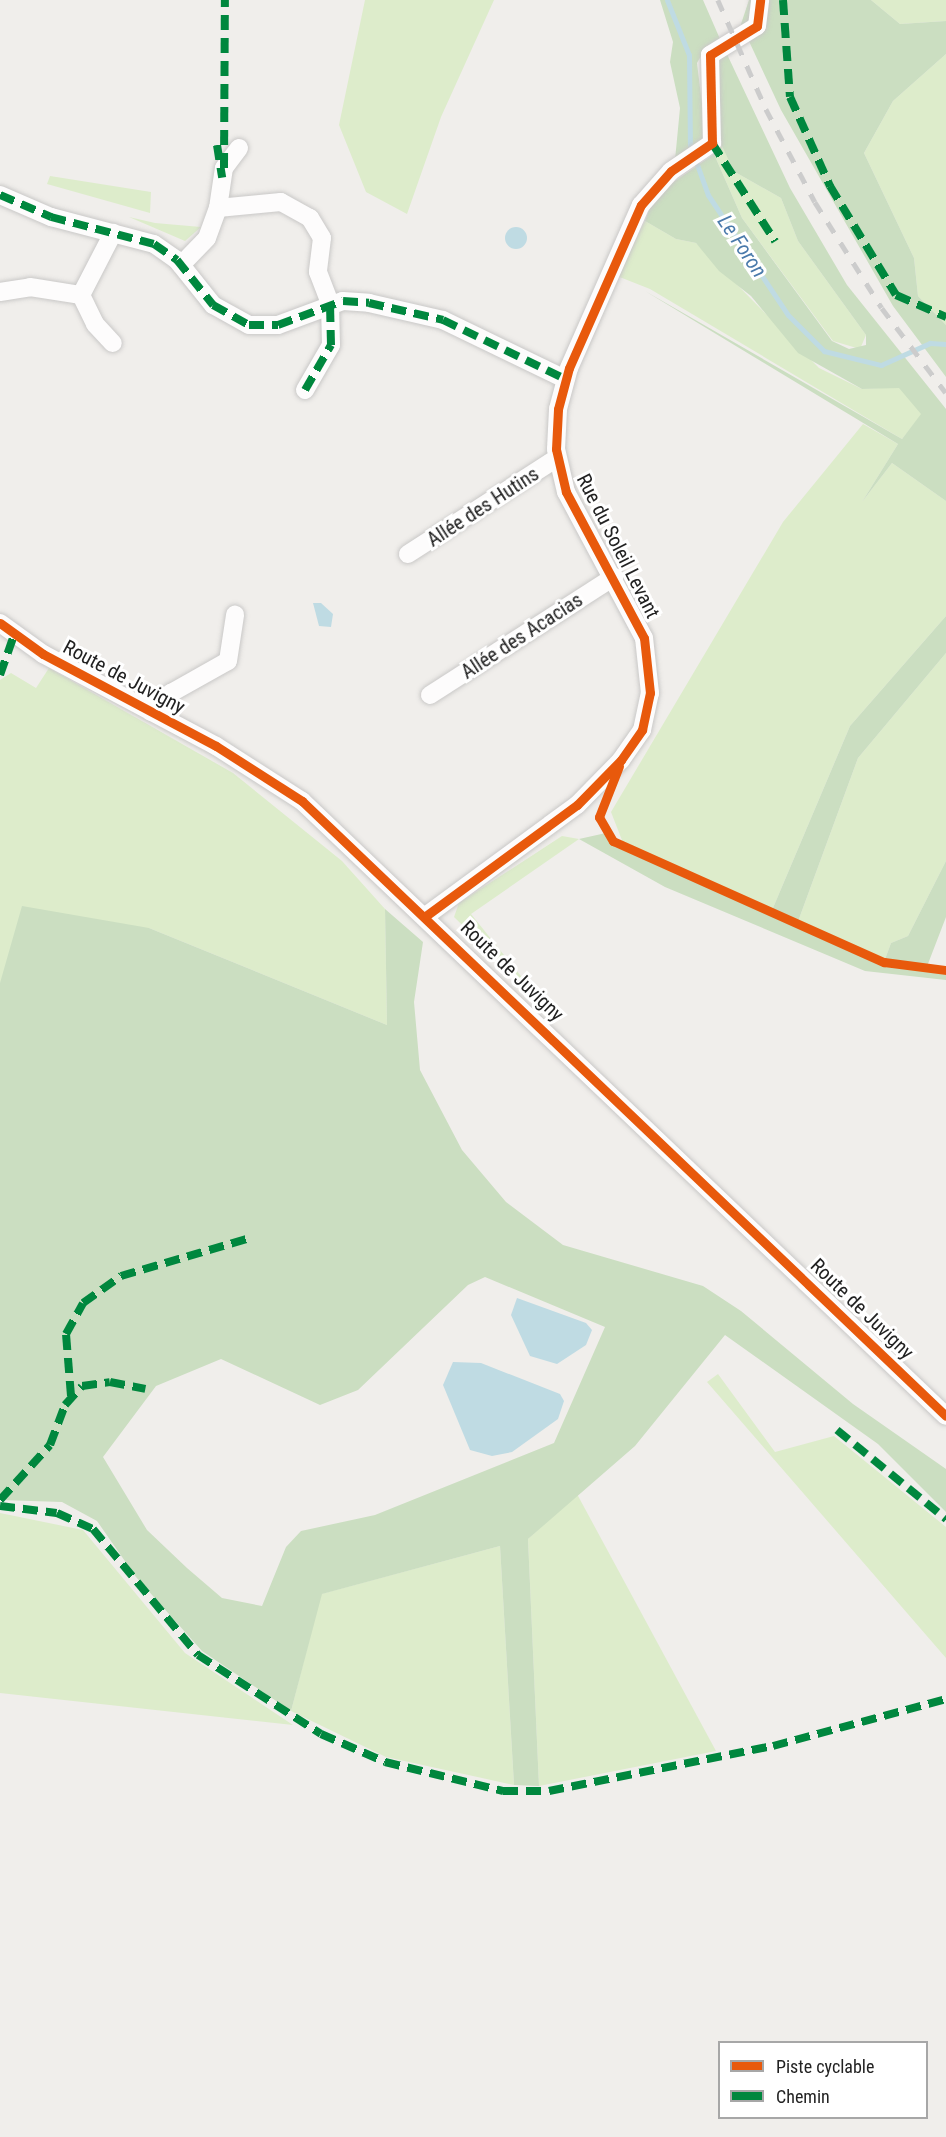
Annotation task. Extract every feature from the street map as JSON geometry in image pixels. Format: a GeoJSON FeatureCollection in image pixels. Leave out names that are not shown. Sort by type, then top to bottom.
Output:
{"type":"FeatureCollection","features":[{"type":"Feature","properties":{"kind":"street","name":"Rue du Soleil Levant"},"geometry":{"type":"LineString","coordinates":[[427,915],[577,805],[636,741],[648,704],[647,653],[614,577],[571,502],[557,459],[558,409],[565,379],[637,212],[679,165],[708,148],[714,135],[707,64],[713,52],[757,26],[760,0]]}},
{"type":"Feature","properties":{"kind":"street"},"geometry":{"type":"LineString","coordinates":[[181,265],[207,238],[218,208],[224,168],[239,148]]}},
{"type":"Feature","properties":{"kind":"street"},"geometry":{"type":"LineString","coordinates":[[0,195],[51,217],[154,244],[181,265],[213,305],[256,327],[282,323],[330,304],[369,303],[443,320],[565,379]]}},
{"type":"Feature","properties":{"kind":"street"},"geometry":{"type":"LineString","coordinates":[[218,208],[281,202],[310,218],[322,238],[319,276],[330,304],[331,345],[305,390]]}},
{"type":"Feature","properties":{"kind":"street"},"geometry":{"type":"LineString","coordinates":[[81,295],[112,232]]}},
{"type":"Feature","properties":{"kind":"street"},"geometry":{"type":"LineString","coordinates":[[0,292],[30,287],[81,295]]}},
{"type":"Feature","properties":{"kind":"street"},"geometry":{"type":"LineString","coordinates":[[81,295],[94,324],[113,343]]}},
{"type":"Feature","properties":{"kind":"street","name":"Allée des Hutins"},"geometry":{"type":"LineString","coordinates":[[408,554],[557,459]]}},
{"type":"Feature","properties":{"kind":"street","name":"Allée des Acacias"},"geometry":{"type":"LineString","coordinates":[[430,695],[614,577]]}},
{"type":"Feature","properties":{"kind":"street"},"geometry":{"type":"LineString","coordinates":[[151,712],[171,693],[228,661],[235,615]]}},
{"type":"Feature","properties":{"kind":"street","name":"Route de Juvigny"},"geometry":{"type":"LineString","coordinates":[[0,623],[44,654],[285,788],[427,915],[946,1416]]}},
{"type":"Feature","properties":{"kind":"green space"},"geometry":{"type":"Polygon","coordinates":[[[365,0],[494,0],[441,117],[407,214],[366,192],[339,125],[365,0]]]}},
{"type":"Feature","properties":{"kind":"green space"},"geometry":{"type":"Polygon","coordinates":[[[660,0],[703,0],[720,39],[707,46],[697,63],[706,137],[675,160],[680,108],[670,62],[673,42],[660,0]]]}},
{"type":"Feature","properties":{"kind":"green space"},"geometry":{"type":"Polygon","coordinates":[[[749,0],[871,0],[900,24],[946,21],[946,54],[893,101],[864,153],[914,258],[918,296],[946,325],[946,377],[893,306],[781,110],[741,24],[749,0]]]}},
{"type":"Feature","properties":{"kind":"green space"},"geometry":{"type":"Polygon","coordinates":[[[871,0],[946,0],[946,21],[900,24],[871,0]]]}},
{"type":"Feature","properties":{"kind":"green space"},"geometry":{"type":"Polygon","coordinates":[[[725,50],[790,188],[847,285],[946,409],[946,501],[892,463],[862,502],[898,444],[645,291],[902,439],[921,414],[899,388],[862,389],[798,353],[751,296],[719,271],[696,243],[676,239],[645,221],[655,195],[714,154],[742,218],[832,341],[849,349],[866,345],[866,335],[798,241],[781,198],[735,172],[730,163],[721,144],[716,82],[719,56],[725,50]]]}},
{"type":"Feature","properties":{"kind":"green space"},"geometry":{"type":"Polygon","coordinates":[[[946,54],[946,325],[918,296],[914,258],[864,153],[893,101],[946,54]]]}},
{"type":"Feature","properties":{"kind":"green space"},"geometry":{"type":"Polygon","coordinates":[[[721,144],[735,172],[781,198],[798,241],[866,335],[860,349],[833,341],[742,218],[714,154],[721,144]]]}},
{"type":"Feature","properties":{"kind":"green space"},"geometry":{"type":"Polygon","coordinates":[[[50,176],[151,192],[150,213],[47,184],[50,176]]]}},
{"type":"Feature","properties":{"kind":"green space"},"geometry":{"type":"Polygon","coordinates":[[[129,217],[155,223],[201,227],[185,241],[129,217]]]}},
{"type":"Feature","properties":{"kind":"green space"},"geometry":{"type":"Polygon","coordinates":[[[645,221],[676,239],[696,243],[819,368],[862,389],[899,387],[922,414],[902,439],[650,289],[617,276],[645,221]]]}},
{"type":"Feature","properties":{"kind":"green space"},"geometry":{"type":"Polygon","coordinates":[[[863,424],[898,444],[862,502],[892,463],[946,501],[946,616],[850,726],[770,915],[625,848],[611,812],[783,522],[863,424]]]}},
{"type":"Feature","properties":{"kind":"green space"},"geometry":{"type":"Polygon","coordinates":[[[946,616],[946,653],[858,758],[796,927],[884,962],[891,943],[908,936],[946,861],[946,917],[926,969],[946,970],[946,980],[865,971],[665,887],[579,839],[606,833],[626,849],[770,915],[850,726],[946,616]]]}},
{"type":"Feature","properties":{"kind":"green space"},"geometry":{"type":"Polygon","coordinates":[[[946,653],[946,861],[908,936],[891,943],[884,962],[796,927],[858,758],[946,653]]]}},
{"type":"Feature","properties":{"kind":"green space"},"geometry":{"type":"Polygon","coordinates":[[[49,668],[233,773],[342,861],[385,909],[387,1025],[149,928],[0,983],[0,680],[11,673],[36,688],[49,668]]]}},
{"type":"Feature","properties":{"kind":"green space"},"geometry":{"type":"Polygon","coordinates":[[[562,836],[579,839],[471,914],[545,1006],[454,917],[459,903],[562,836]]]}},
{"type":"Feature","properties":{"kind":"green space"},"geometry":{"type":"Polygon","coordinates":[[[22,906],[149,928],[387,1025],[385,909],[423,942],[414,1002],[420,1070],[462,1150],[506,1202],[563,1245],[703,1286],[741,1311],[853,1404],[946,1469],[946,1512],[878,1444],[725,1335],[635,1446],[528,1539],[539,1786],[514,1785],[500,1546],[322,1594],[291,1711],[202,1651],[136,1577],[97,1521],[62,1502],[0,1500],[0,983],[22,906]],[[485,1277],[468,1285],[358,1390],[320,1405],[221,1359],[156,1386],[103,1457],[147,1530],[187,1568],[222,1598],[262,1606],[286,1547],[301,1531],[375,1515],[554,1443],[605,1327],[485,1277]]]}},
{"type":"Feature","properties":{"kind":"green space"},"geometry":{"type":"Polygon","coordinates":[[[718,1374],[775,1452],[834,1436],[946,1527],[946,1658],[707,1382],[718,1374]]]}},
{"type":"Feature","properties":{"kind":"green space"},"geometry":{"type":"Polygon","coordinates":[[[577,1494],[716,1751],[539,1786],[528,1539],[577,1494]]]}},
{"type":"Feature","properties":{"kind":"green space"},"geometry":{"type":"Polygon","coordinates":[[[0,1513],[83,1530],[185,1653],[293,1725],[0,1693],[0,1513]]]}},
{"type":"Feature","properties":{"kind":"green space"},"geometry":{"type":"Polygon","coordinates":[[[500,1546],[514,1785],[386,1757],[291,1711],[321,1594],[500,1546]]]}},
{"type":"Feature","properties":{"kind":"water"},"geometry":{"type":"Polygon","coordinates":[[[516,227],[524,230],[527,238],[524,246],[516,249],[508,246],[505,238],[508,230],[516,227]]]}},
{"type":"Feature","properties":{"kind":"water"},"geometry":{"type":"Polygon","coordinates":[[[313,603],[321,603],[333,614],[331,627],[319,626],[313,603]]]}},
{"type":"Feature","properties":{"kind":"water"},"geometry":{"type":"Polygon","coordinates":[[[517,1298],[586,1323],[592,1330],[586,1345],[557,1364],[530,1356],[511,1315],[517,1298]]]}},
{"type":"Feature","properties":{"kind":"water"},"geometry":{"type":"Polygon","coordinates":[[[453,1362],[481,1363],[560,1394],[564,1401],[558,1419],[512,1452],[492,1456],[470,1450],[443,1385],[453,1362]]]}},
{"type":"Feature","properties":{"kind":"waterway","name":"Le Foron"},"geometry":{"type":"LineString","coordinates":[[667,0],[689,55],[690,145],[708,195],[788,315],[824,351],[881,365],[930,343],[946,344]]}},
{"type":"Feature","properties":{"kind":"railway"},"geometry":{"type":"LineString","coordinates":[[718,0],[766,109],[815,202],[882,308],[946,393]]}},
{"type":"Feature","properties":{"kind":"marked path"},"geometry":{"type":"LineString","coordinates":[[224,168],[225,0]]}},
{"type":"Feature","properties":{"kind":"marked path"},"geometry":{"type":"LineString","coordinates":[[783,0],[790,97],[830,186],[896,295],[946,317]]}},
{"type":"Feature","properties":{"kind":"marked path"},"geometry":{"type":"LineString","coordinates":[[712,143],[775,241]]}},
{"type":"Feature","properties":{"kind":"marked path"},"geometry":{"type":"LineString","coordinates":[[217,145],[222,178]]}},
{"type":"Feature","properties":{"kind":"marked path"},"geometry":{"type":"LineString","coordinates":[[0,195],[51,217],[154,244],[177,260],[213,305],[249,325],[278,325],[343,301],[369,303],[443,320],[565,379]]}},
{"type":"Feature","properties":{"kind":"marked path"},"geometry":{"type":"LineString","coordinates":[[305,390],[331,345],[330,304]]}},
{"type":"Feature","properties":{"kind":"marked path"},"geometry":{"type":"LineString","coordinates":[[0,675],[14,635]]}},
{"type":"Feature","properties":{"kind":"marked path"},"geometry":{"type":"LineString","coordinates":[[71,1396],[66,1334],[83,1303],[121,1276],[250,1238]]}},
{"type":"Feature","properties":{"kind":"marked path"},"geometry":{"type":"LineString","coordinates":[[0,1500],[50,1445],[65,1405],[82,1386],[110,1382],[145,1389]]}},
{"type":"Feature","properties":{"kind":"marked path"},"geometry":{"type":"LineString","coordinates":[[837,1430],[946,1519]]}},
{"type":"Feature","properties":{"kind":"marked path"},"geometry":{"type":"LineString","coordinates":[[0,1506],[57,1513],[93,1529],[198,1655],[321,1734],[385,1762],[503,1791],[549,1791],[773,1746],[946,1699]]}},
{"type":"Feature","properties":{"kind":"cycle path"},"geometry":{"type":"LineString","coordinates":[[427,915],[577,805],[621,760],[642,730],[650,693],[644,638],[566,492],[556,449],[558,409],[569,368],[641,205],[671,171],[712,143],[710,55],[757,26],[760,0]]}},
{"type":"Feature","properties":{"kind":"cycle path"},"geometry":{"type":"LineString","coordinates":[[0,623],[43,654],[216,746],[302,801],[946,1416]]}},
{"type":"Feature","properties":{"kind":"cycle path"},"geometry":{"type":"LineString","coordinates":[[619,766],[599,817],[613,841],[884,962],[946,970]]}}]}
